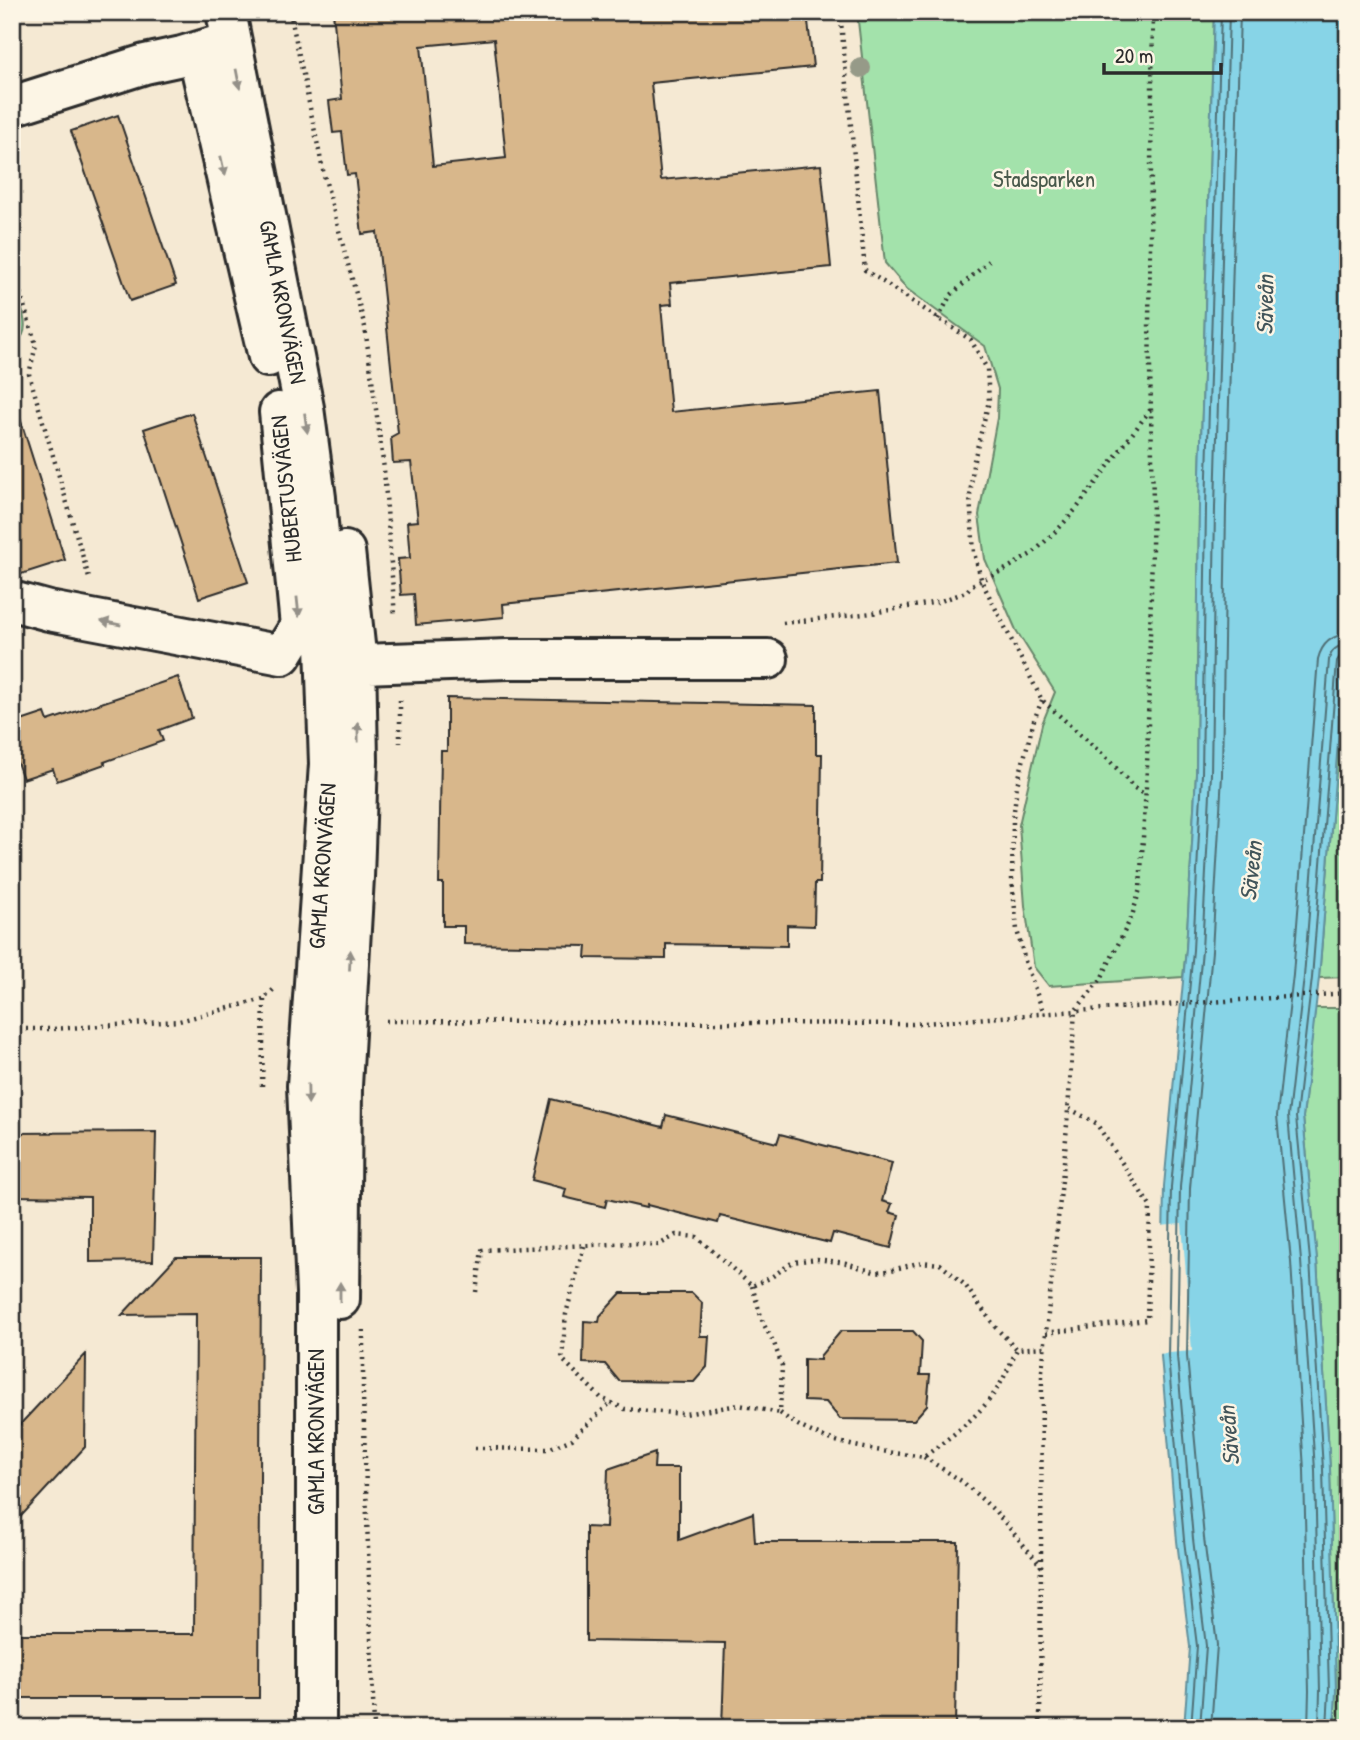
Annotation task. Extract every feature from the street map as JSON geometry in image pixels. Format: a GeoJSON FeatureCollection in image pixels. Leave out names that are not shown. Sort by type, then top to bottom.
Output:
{"type":"FeatureCollection","features":[{"type":"Feature","properties":{"kind":"street"},"geometry":{"type":"LineString","coordinates":[[12,106],[145,64],[232,31]]}},
{"type":"Feature","properties":{"kind":"street","name":"HUBERTUSVÄGEN"},"geometry":{"type":"LineString","coordinates":[[12,601],[49,611],[282,655],[300,626],[276,386],[267,356],[232,31]]}},
{"type":"Feature","properties":{"kind":"street","name":"GAMLA KRONVÄGEN"},"geometry":{"type":"LineString","coordinates":[[232,31],[330,412],[341,665],[358,774],[342,1086],[339,1728]]}},
{"type":"Feature","properties":{"kind":"street"},"geometry":{"type":"LineString","coordinates":[[341,665],[508,659],[768,659]]}},
{"type":"Feature","properties":{"kind":"street","name":"GAMLA KRONVÄGEN"},"geometry":{"type":"LineString","coordinates":[[316,1728],[316,1292],[307,1086],[329,765],[341,665]]}},
{"type":"Feature","properties":{"kind":"path"},"geometry":{"type":"LineString","coordinates":[[290,12],[324,175],[365,327],[384,469],[398,664],[400,745]]}},
{"type":"Feature","properties":{"kind":"path"},"geometry":{"type":"LineString","coordinates":[[840,12],[865,270],[971,340],[987,369],[989,401],[972,464],[970,498],[974,553],[982,582],[1042,700],[1110,761],[1133,787],[1146,794]]}},
{"type":"Feature","properties":{"kind":"path"},"geometry":{"type":"LineString","coordinates":[[1040,1728],[1042,1371],[1065,1153],[1075,1011],[1101,979],[1132,916],[1140,889],[1146,794],[1153,502],[1149,274],[1153,12]]}},
{"type":"Feature","properties":{"kind":"path"},"geometry":{"type":"LineString","coordinates":[[938,319],[950,296],[989,261]]}},
{"type":"Feature","properties":{"kind":"path"},"geometry":{"type":"LineString","coordinates":[[12,266],[36,345],[29,374],[32,387],[102,621]]}},
{"type":"Feature","properties":{"kind":"path"},"geometry":{"type":"LineString","coordinates":[[768,659],[768,624],[872,614],[938,601],[965,592],[972,585],[1033,553],[1077,508],[1151,409]]}},
{"type":"Feature","properties":{"kind":"path"},"geometry":{"type":"LineString","coordinates":[[1042,700],[1017,785],[1013,820],[1012,878],[1017,930],[1044,1014]]}},
{"type":"Feature","properties":{"kind":"path"},"geometry":{"type":"LineString","coordinates":[[12,1029],[179,1021],[264,999],[285,975],[314,976]]}},
{"type":"Feature","properties":{"kind":"path"},"geometry":{"type":"LineString","coordinates":[[386,1021],[912,1024],[1348,993]]}},
{"type":"Feature","properties":{"kind":"path"},"geometry":{"type":"LineString","coordinates":[[262,1086],[264,999]]}},
{"type":"Feature","properties":{"kind":"path"},"geometry":{"type":"LineString","coordinates":[[383,1033],[386,1008]]}},
{"type":"Feature","properties":{"kind":"path"},"geometry":{"type":"LineString","coordinates":[[1046,1333],[1147,1320],[1150,1206],[1096,1123],[1068,1108]]}},
{"type":"Feature","properties":{"kind":"path"},"geometry":{"type":"LineString","coordinates":[[476,1292],[482,1251],[635,1243],[659,1245],[676,1235],[697,1237],[752,1286],[763,1323],[782,1366],[780,1413]]}},
{"type":"Feature","properties":{"kind":"path"},"geometry":{"type":"LineString","coordinates":[[584,1245],[566,1314],[562,1359],[601,1398],[625,1409],[685,1414],[739,1405],[780,1413],[793,1423],[838,1443],[924,1457],[963,1482],[995,1511],[1042,1567]]}},
{"type":"Feature","properties":{"kind":"path"},"geometry":{"type":"LineString","coordinates":[[752,1286],[770,1278],[793,1262],[817,1259],[846,1263],[874,1272],[922,1262],[940,1265],[965,1285],[996,1328],[1017,1349],[1045,1347]]}},
{"type":"Feature","properties":{"kind":"path"},"geometry":{"type":"LineString","coordinates":[[363,1328],[374,1728]]}},
{"type":"Feature","properties":{"kind":"path"},"geometry":{"type":"LineString","coordinates":[[924,1457],[978,1412],[997,1389],[1017,1349]]}},
{"type":"Feature","properties":{"kind":"path"},"geometry":{"type":"LineString","coordinates":[[475,1448],[548,1449],[572,1439],[610,1403]]}},
{"type":"Feature","properties":{"kind":"green space","name":"Stadsparken"},"geometry":{"type":"Polygon","coordinates":[[[857,12],[1214,12],[1199,508],[1196,774],[1183,977],[1049,986],[1034,967],[1025,906],[1019,825],[1042,724],[1055,692],[1016,630],[985,559],[979,515],[997,418],[998,389],[985,346],[907,289],[885,263],[857,12]]]}},
{"type":"Feature","properties":{"kind":"green space"},"geometry":{"type":"Polygon","coordinates":[[[12,281],[25,325],[20,338],[12,341],[12,281]]]}},
{"type":"Feature","properties":{"kind":"green space"},"geometry":{"type":"Polygon","coordinates":[[[1348,618],[1348,977],[1319,978],[1348,618]]]}},
{"type":"Feature","properties":{"kind":"green space"},"geometry":{"type":"Polygon","coordinates":[[[1315,1008],[1348,1008],[1348,1728],[1334,1728],[1336,1691],[1330,1469],[1317,1260],[1303,1117],[1315,1008]]]}},
{"type":"Feature","properties":{"kind":"water","name":"Säveån"},"geometry":{"type":"Polygon","coordinates":[[[1214,12],[1348,12],[1348,618],[1319,978],[1303,1117],[1317,1260],[1330,1469],[1336,1691],[1334,1728],[1184,1728],[1190,1647],[1177,1541],[1161,1356],[1164,1186],[1186,949],[1196,774],[1199,508],[1214,12]]]}},
{"type":"Feature","properties":{"kind":"pier"},"geometry":{"type":"Polygon","coordinates":[[[1182,1224],[1192,1351],[1158,1354],[1160,1226],[1182,1224]]]}},
{"type":"Feature","properties":{"kind":"building"},"geometry":{"type":"Polygon","coordinates":[[[333,12],[807,12],[813,67],[651,83],[661,180],[821,165],[831,267],[670,283],[672,304],[661,305],[671,412],[880,391],[897,563],[503,604],[504,617],[416,625],[414,594],[401,595],[398,559],[410,558],[407,522],[418,521],[411,462],[393,463],[391,437],[398,433],[377,232],[362,234],[355,174],[347,175],[342,132],[333,133],[329,101],[342,99],[333,12]],[[494,39],[421,46],[433,166],[506,158],[494,39]]]}},
{"type":"Feature","properties":{"kind":"building"},"geometry":{"type":"Polygon","coordinates":[[[118,115],[176,285],[130,301],[71,131],[118,115]]]}},
{"type":"Feature","properties":{"kind":"building"},"geometry":{"type":"Polygon","coordinates":[[[192,413],[248,582],[199,598],[144,429],[192,413]]]}},
{"type":"Feature","properties":{"kind":"building"},"geometry":{"type":"Polygon","coordinates":[[[19,415],[65,560],[12,577],[12,416],[19,415]]]}},
{"type":"Feature","properties":{"kind":"building"},"geometry":{"type":"Polygon","coordinates":[[[178,677],[192,718],[159,730],[163,741],[57,781],[53,769],[23,779],[12,748],[12,724],[45,713],[48,721],[178,677]]]}},
{"type":"Feature","properties":{"kind":"building"},"geometry":{"type":"Polygon","coordinates":[[[447,698],[816,705],[816,754],[822,754],[820,883],[815,883],[814,926],[787,925],[787,946],[666,944],[666,959],[586,958],[587,946],[464,944],[464,926],[443,926],[443,883],[439,883],[441,751],[447,751],[447,698]]]}},
{"type":"Feature","properties":{"kind":"building"},"geometry":{"type":"Polygon","coordinates":[[[551,1099],[663,1127],[666,1115],[777,1143],[780,1134],[892,1163],[882,1201],[892,1204],[889,1212],[899,1215],[891,1248],[833,1233],[830,1243],[720,1216],[718,1223],[647,1205],[646,1208],[607,1199],[605,1207],[564,1197],[566,1189],[532,1180],[551,1099]]]}},
{"type":"Feature","properties":{"kind":"building"},"geometry":{"type":"Polygon","coordinates":[[[156,1132],[153,1261],[90,1262],[90,1197],[12,1196],[12,1133],[156,1132]]]}},
{"type":"Feature","properties":{"kind":"building"},"geometry":{"type":"Polygon","coordinates":[[[176,1257],[261,1257],[259,1698],[12,1698],[12,1634],[194,1634],[196,1314],[122,1315],[176,1257]]]}},
{"type":"Feature","properties":{"kind":"building"},"geometry":{"type":"Polygon","coordinates":[[[621,1293],[692,1293],[702,1303],[700,1336],[709,1336],[707,1367],[694,1382],[619,1381],[605,1364],[583,1363],[584,1321],[599,1322],[600,1316],[621,1293]]]}},
{"type":"Feature","properties":{"kind":"building"},"geometry":{"type":"Polygon","coordinates":[[[841,1331],[913,1331],[922,1341],[920,1375],[930,1375],[927,1405],[914,1420],[840,1419],[826,1402],[804,1401],[804,1359],[820,1360],[820,1356],[841,1331]]]}},
{"type":"Feature","properties":{"kind":"building"},"geometry":{"type":"Polygon","coordinates":[[[86,1354],[85,1447],[12,1526],[12,1433],[86,1354]]]}},
{"type":"Feature","properties":{"kind":"building"},"geometry":{"type":"Polygon","coordinates":[[[655,1453],[654,1468],[679,1468],[679,1540],[753,1513],[755,1542],[958,1542],[955,1728],[722,1728],[725,1643],[586,1641],[586,1527],[606,1528],[608,1469],[655,1453]]]}}]}
